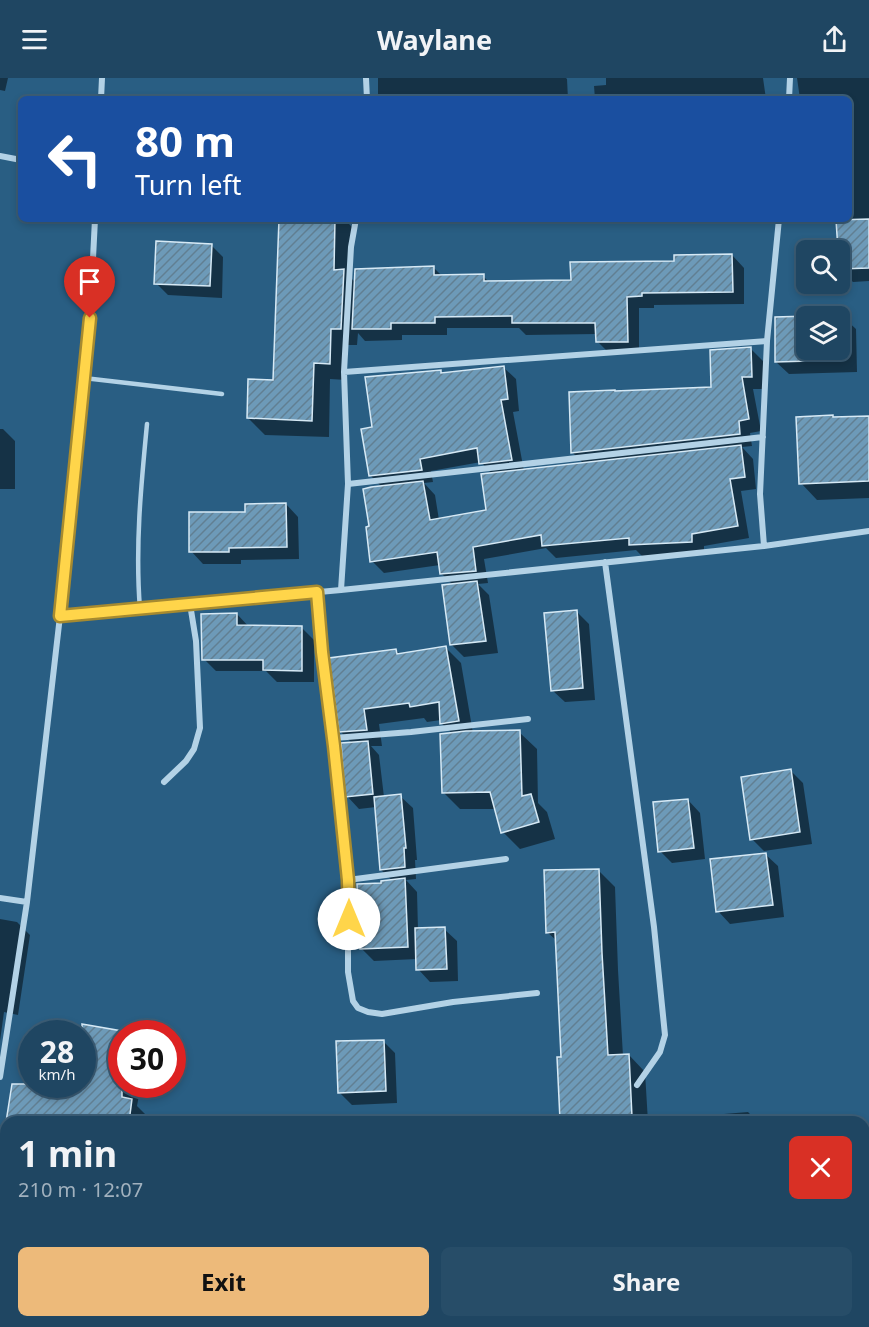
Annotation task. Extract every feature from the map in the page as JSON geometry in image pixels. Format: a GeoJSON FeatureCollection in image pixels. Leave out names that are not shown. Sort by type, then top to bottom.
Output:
{"type":"FeatureCollection","features":[{"type":"Feature","properties":{"kind":"street"},"geometry":{"type":"LineString","coordinates":[[101,96],[102,78]]}},
{"type":"Feature","properties":{"kind":"street"},"geometry":{"type":"LineString","coordinates":[[366,78],[367,96]]}},
{"type":"Feature","properties":{"kind":"street"},"geometry":{"type":"LineString","coordinates":[[789,96],[790,78]]}},
{"type":"Feature","properties":{"kind":"street"},"geometry":{"type":"LineString","coordinates":[[0,156],[18,159]]}},
{"type":"Feature","properties":{"kind":"street"},"geometry":{"type":"LineString","coordinates":[[0,1077],[27,902],[60,616],[90,318],[95,222]]}},
{"type":"Feature","properties":{"kind":"street"},"geometry":{"type":"LineString","coordinates":[[341,590],[348,484],[344,372],[351,247],[355,222]]}},
{"type":"Feature","properties":{"kind":"street"},"geometry":{"type":"LineString","coordinates":[[764,546],[759,494],[767,341],[778,222]]}},
{"type":"Feature","properties":{"kind":"street"},"geometry":{"type":"LineString","coordinates":[[344,372],[767,341]]}},
{"type":"Feature","properties":{"kind":"street"},"geometry":{"type":"LineString","coordinates":[[348,484],[763,437]]}},
{"type":"Feature","properties":{"kind":"street"},"geometry":{"type":"LineString","coordinates":[[60,616],[341,590],[764,546],[869,531]]}},
{"type":"Feature","properties":{"kind":"street"},"geometry":{"type":"LineString","coordinates":[[606,562],[654,927],[665,1035],[660,1052],[637,1085]]}},
{"type":"Feature","properties":{"kind":"street"},"geometry":{"type":"LineString","coordinates":[[317,592],[348,880],[348,972],[353,1001],[358,1008],[382,1014],[453,1002],[537,993]]}},
{"type":"Feature","properties":{"kind":"street"},"geometry":{"type":"LineString","coordinates":[[164,782],[186,761],[194,749],[200,728],[196,641],[189,604]]}},
{"type":"Feature","properties":{"kind":"street"},"geometry":{"type":"LineString","coordinates":[[333,738],[528,719]]}},
{"type":"Feature","properties":{"kind":"street"},"geometry":{"type":"LineString","coordinates":[[348,880],[506,859]]}},
{"type":"Feature","properties":{"kind":"street"},"geometry":{"type":"LineString","coordinates":[[0,898],[27,902]]}},
{"type":"Feature","properties":{"kind":"lane"},"geometry":{"type":"LineString","coordinates":[[84,378],[222,394]]}},
{"type":"Feature","properties":{"kind":"lane"},"geometry":{"type":"LineString","coordinates":[[140,609],[139,515],[147,424]]}},
{"type":"Feature","properties":{"kind":"building"},"geometry":{"type":"Polygon","coordinates":[[[869,219],[869,268],[850,269],[850,240],[837,240],[836,222],[852,222],[852,220],[869,219]]]}},
{"type":"Feature","properties":{"kind":"building"},"geometry":{"type":"Polygon","coordinates":[[[279,222],[335,222],[334,270],[344,269],[341,329],[331,329],[330,364],[314,363],[312,421],[247,418],[248,379],[273,380],[279,222]]]}},
{"type":"Feature","properties":{"kind":"building"},"geometry":{"type":"Polygon","coordinates":[[[156,241],[212,244],[210,286],[154,284],[156,241]]]}},
{"type":"Feature","properties":{"kind":"building"},"geometry":{"type":"Polygon","coordinates":[[[732,254],[733,292],[642,293],[642,296],[627,297],[628,342],[596,342],[595,323],[512,323],[512,316],[435,317],[435,323],[391,323],[391,329],[352,329],[355,269],[434,266],[434,275],[484,274],[484,281],[571,280],[570,262],[674,261],[674,255],[732,254]]]}},
{"type":"Feature","properties":{"kind":"building"},"geometry":{"type":"Polygon","coordinates":[[[796,316],[796,360],[845,360],[775,362],[775,317],[796,316]]]}},
{"type":"Feature","properties":{"kind":"building"},"geometry":{"type":"Polygon","coordinates":[[[751,347],[752,377],[742,377],[749,419],[739,421],[740,434],[571,453],[569,392],[711,387],[710,350],[751,347]]]}},
{"type":"Feature","properties":{"kind":"building"},"geometry":{"type":"Polygon","coordinates":[[[504,366],[508,399],[501,400],[512,460],[479,464],[477,448],[420,459],[422,470],[369,476],[361,429],[372,427],[365,377],[441,370],[441,373],[504,366]]]}},
{"type":"Feature","properties":{"kind":"building"},"geometry":{"type":"Polygon","coordinates":[[[833,415],[833,417],[869,416],[869,481],[799,484],[796,417],[833,415]]]}},
{"type":"Feature","properties":{"kind":"building"},"geometry":{"type":"Polygon","coordinates":[[[741,445],[745,477],[730,479],[738,526],[692,534],[692,542],[629,545],[629,538],[542,546],[541,535],[473,547],[476,571],[440,574],[437,552],[370,562],[366,527],[369,526],[363,489],[423,481],[430,520],[486,510],[481,474],[741,445]]]}},
{"type":"Feature","properties":{"kind":"building"},"geometry":{"type":"Polygon","coordinates":[[[286,503],[287,547],[229,548],[229,552],[189,552],[189,512],[245,512],[245,504],[286,503]]]}},
{"type":"Feature","properties":{"kind":"building"},"geometry":{"type":"Polygon","coordinates":[[[477,581],[486,641],[450,645],[442,585],[477,581]]]}},
{"type":"Feature","properties":{"kind":"building"},"geometry":{"type":"Polygon","coordinates":[[[577,610],[583,688],[551,691],[544,613],[577,610]]]}},
{"type":"Feature","properties":{"kind":"building"},"geometry":{"type":"Polygon","coordinates":[[[237,613],[237,625],[302,626],[302,671],[263,670],[263,660],[202,660],[201,614],[237,613]]]}},
{"type":"Feature","properties":{"kind":"building"},"geometry":{"type":"Polygon","coordinates":[[[446,646],[459,721],[440,724],[439,702],[410,707],[409,703],[364,709],[367,730],[339,732],[329,658],[396,649],[397,654],[446,646]]]}},
{"type":"Feature","properties":{"kind":"building"},"geometry":{"type":"Polygon","coordinates":[[[520,730],[522,796],[531,794],[539,822],[501,833],[490,792],[442,793],[440,734],[520,730]]]}},
{"type":"Feature","properties":{"kind":"building"},"geometry":{"type":"Polygon","coordinates":[[[368,741],[373,794],[345,797],[341,743],[368,741]]]}},
{"type":"Feature","properties":{"kind":"building"},"geometry":{"type":"Polygon","coordinates":[[[791,769],[800,832],[750,840],[741,777],[791,769]]]}},
{"type":"Feature","properties":{"kind":"building"},"geometry":{"type":"Polygon","coordinates":[[[401,794],[406,848],[404,848],[405,867],[380,870],[374,797],[401,794]]]}},
{"type":"Feature","properties":{"kind":"building"},"geometry":{"type":"Polygon","coordinates":[[[688,799],[694,848],[658,852],[653,802],[688,799]]]}},
{"type":"Feature","properties":{"kind":"building"},"geometry":{"type":"Polygon","coordinates":[[[766,853],[773,905],[716,912],[710,859],[766,853]]]}},
{"type":"Feature","properties":{"kind":"building"},"geometry":{"type":"Polygon","coordinates":[[[599,869],[608,1055],[629,1054],[632,1116],[560,1116],[557,1057],[561,1057],[555,932],[546,933],[544,870],[599,869]]]}},
{"type":"Feature","properties":{"kind":"building"},"geometry":{"type":"Polygon","coordinates":[[[405,878],[408,947],[360,949],[357,884],[381,883],[381,881],[405,878]]]}},
{"type":"Feature","properties":{"kind":"building"},"geometry":{"type":"Polygon","coordinates":[[[445,927],[447,969],[416,970],[415,928],[445,927]]]}},
{"type":"Feature","properties":{"kind":"building"},"geometry":{"type":"Polygon","coordinates":[[[96,1026],[108,1029],[108,1098],[132,1099],[130,1116],[7,1116],[12,1084],[18,1084],[18,1098],[96,1098],[96,1026]]]}},
{"type":"Feature","properties":{"kind":"building"},"geometry":{"type":"Polygon","coordinates":[[[384,1040],[386,1091],[338,1093],[336,1041],[384,1040]]]}},
{"type":"Feature","properties":{"kind":"route"},"geometry":{"type":"LineString","coordinates":[[90,318],[60,616],[317,592],[348,880],[349,919]]}}]}
